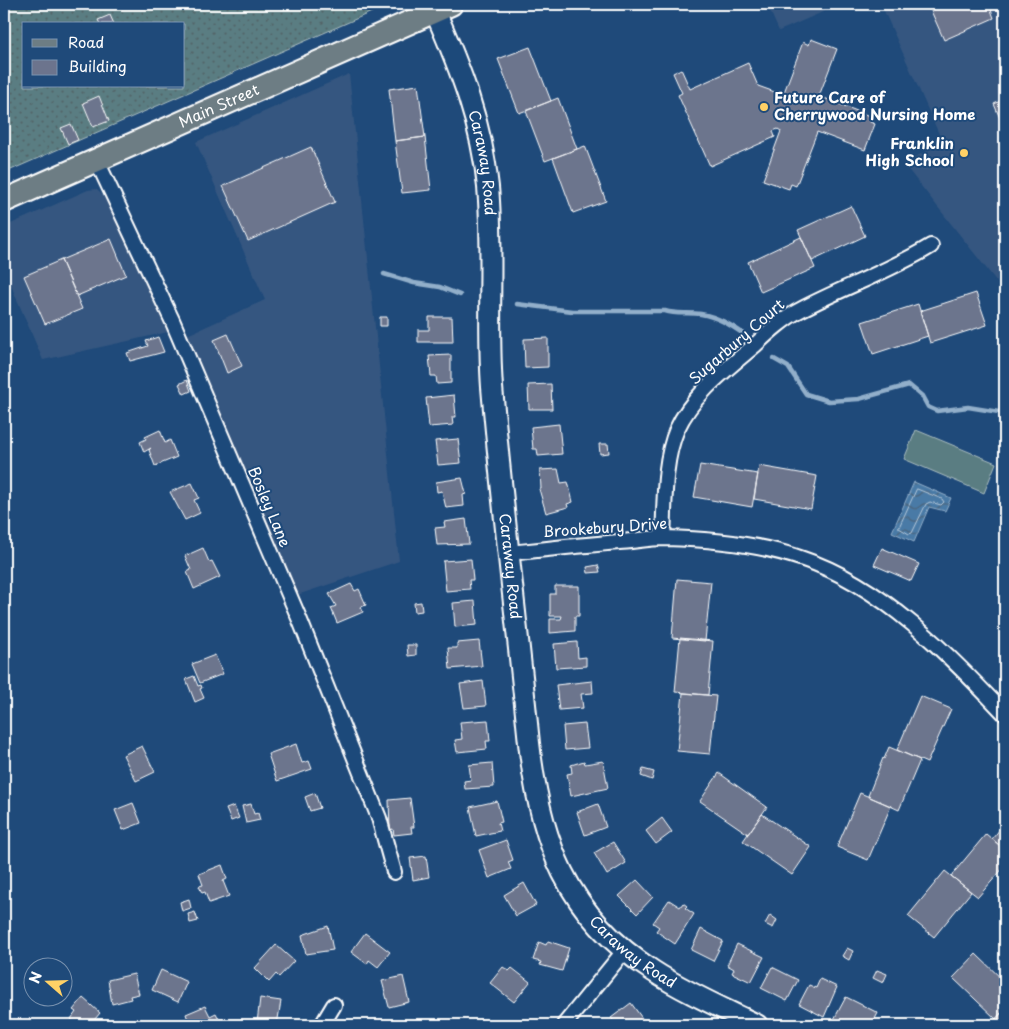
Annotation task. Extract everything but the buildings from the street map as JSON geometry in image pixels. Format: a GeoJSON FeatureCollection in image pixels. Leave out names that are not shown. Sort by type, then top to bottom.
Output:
{"type":"FeatureCollection","features":[{"type":"Feature","properties":{"kind":"main road","name":"Main Street"},"geometry":{"type":"LineString","coordinates":[[4,201],[97,161],[439,6]]}},
{"type":"Feature","properties":{"kind":"street","name":"Caraway Road"},"geometry":{"type":"LineString","coordinates":[[439,6],[478,124],[488,186],[492,385],[532,768],[541,819],[551,848],[574,892],[592,916],[625,950],[653,971],[757,1025]]}},
{"type":"Feature","properties":{"kind":"street","name":"Bosley Lane"},"geometry":{"type":"LineString","coordinates":[[97,161],[172,320],[299,618],[379,818],[394,872]]}},
{"type":"Feature","properties":{"kind":"street","name":"Sugarbury Court"},"geometry":{"type":"LineString","coordinates":[[663,538],[665,492],[672,446],[687,412],[698,396],[774,329],[800,310],[901,264],[931,246]]}},
{"type":"Feature","properties":{"kind":"street","name":"Brookebury Drive"},"geometry":{"type":"LineString","coordinates":[[510,553],[663,538],[754,548],[803,558],[828,569],[866,591],[914,625],[944,651],[1005,714]]}},
{"type":"Feature","properties":{"kind":"street"},"geometry":{"type":"LineString","coordinates":[[564,1025],[625,950]]}},
{"type":"Feature","properties":{"kind":"street"},"geometry":{"type":"LineString","coordinates":[[322,1025],[334,1005]]}},
{"type":"Feature","properties":{"kind":"shaded area"},"geometry":{"type":"Polygon","coordinates":[[[767,4],[841,4],[779,31],[767,4]]]}},
{"type":"Feature","properties":{"kind":"shaded area","name":"Franklin High School"},"geometry":{"type":"Polygon","coordinates":[[[881,4],[1005,4],[1005,292],[903,163],[943,143],[881,4]]]}},
{"type":"Feature","properties":{"kind":"shaded area"},"geometry":{"type":"Polygon","coordinates":[[[349,74],[399,561],[294,596],[183,337],[265,300],[196,142],[349,74]]]}},
{"type":"Feature","properties":{"kind":"shaded area"},"geometry":{"type":"Polygon","coordinates":[[[97,189],[109,201],[168,332],[43,360],[4,269],[4,227],[88,190],[97,189]]]}},
{"type":"Feature","properties":{"kind":"green space"},"geometry":{"type":"Polygon","coordinates":[[[4,4],[390,4],[4,173],[4,4]]]}},
{"type":"Feature","properties":{"kind":"green space"},"geometry":{"type":"Polygon","coordinates":[[[916,430],[996,463],[984,493],[904,459],[916,430]]]}},
{"type":"Feature","properties":{"kind":"water"},"geometry":{"type":"Polygon","coordinates":[[[914,482],[951,498],[945,511],[929,507],[914,542],[892,532],[914,482]]]}},
{"type":"Feature","properties":{"kind":"waterway"},"geometry":{"type":"LineString","coordinates":[[384,274],[414,283],[440,287],[460,295]]}},
{"type":"Feature","properties":{"kind":"waterway"},"geometry":{"type":"LineString","coordinates":[[517,304],[572,311],[665,311],[701,314],[724,322],[745,335]]}},
{"type":"Feature","properties":{"kind":"waterway"},"geometry":{"type":"LineString","coordinates":[[774,359],[788,367],[806,394],[829,401],[859,399],[909,385],[922,396],[928,407],[937,411],[968,407],[1005,413]]}},
{"type":"Feature","properties":{"kind":"place","name":"Future Care of Cherrywood Nursing Home"},"geometry":{"type":"Point","coordinates":[764,107]}},
{"type":"Feature","properties":{"kind":"place","name":"Franklin High School"},"geometry":{"type":"Point","coordinates":[964,153]}}]}
